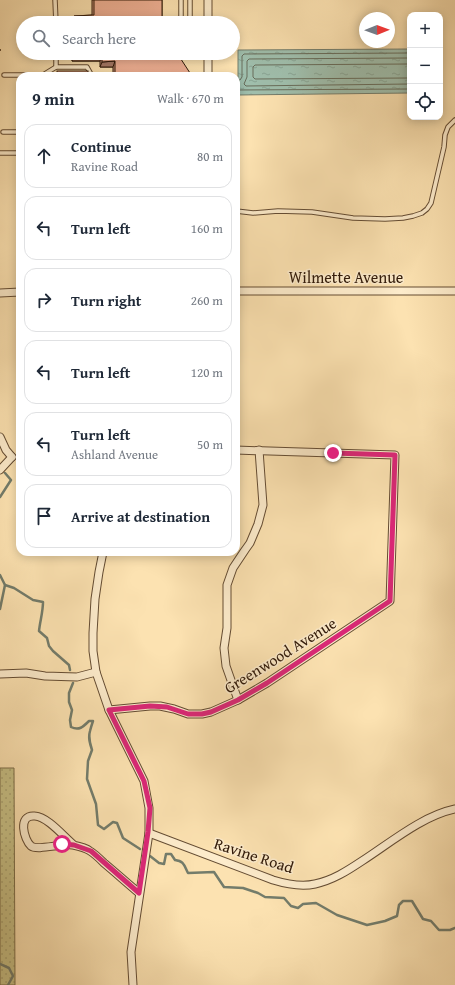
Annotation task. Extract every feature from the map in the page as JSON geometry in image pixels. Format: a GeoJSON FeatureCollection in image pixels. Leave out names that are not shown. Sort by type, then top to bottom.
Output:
{"type":"FeatureCollection","features":[{"type":"Feature","properties":{"kind":"street"},"geometry":{"type":"LineString","coordinates":[[208,0],[208,16]]}},
{"type":"Feature","properties":{"kind":"street"},"geometry":{"type":"LineString","coordinates":[[208,60],[208,72]]}},
{"type":"Feature","properties":{"kind":"street","name":"Wilmette Avenue"},"geometry":{"type":"LineString","coordinates":[[240,290],[455,291]]}},
{"type":"Feature","properties":{"kind":"street"},"geometry":{"type":"LineString","coordinates":[[0,293],[16,292]]}},
{"type":"Feature","properties":{"kind":"street"},"geometry":{"type":"LineString","coordinates":[[0,437],[6,450],[12,457],[16,458]]}},
{"type":"Feature","properties":{"kind":"street"},"geometry":{"type":"LineString","coordinates":[[238,700],[226,666],[224,648],[227,628],[227,585],[233,568],[250,543],[258,524],[263,505],[259,450],[240,450]]}},
{"type":"Feature","properties":{"kind":"street","name":"Greenwood Avenue"},"geometry":{"type":"LineString","coordinates":[[109,710],[160,706],[188,714],[202,714],[211,712],[238,700],[267,683],[390,601],[395,455],[259,450]]}},
{"type":"Feature","properties":{"kind":"street"},"geometry":{"type":"LineString","coordinates":[[0,470],[12,457]]}},
{"type":"Feature","properties":{"kind":"street"},"geometry":{"type":"LineString","coordinates":[[102,556],[96,592],[93,633],[93,651],[96,672],[109,710],[144,781],[150,808],[131,952],[133,985]]}},
{"type":"Feature","properties":{"kind":"street"},"geometry":{"type":"LineString","coordinates":[[0,674],[26,673],[45,676],[77,677],[96,672]]}},
{"type":"Feature","properties":{"kind":"street","name":"Ravine Road"},"geometry":{"type":"LineString","coordinates":[[148,832],[273,880],[288,884],[314,884],[330,880],[346,871],[415,826],[444,812],[455,810]]}},
{"type":"Feature","properties":{"kind":"street"},"geometry":{"type":"LineString","coordinates":[[74,845],[55,828],[38,816],[28,817],[24,822],[25,834],[28,843],[32,847],[38,848],[62,844],[74,845],[91,851],[139,893]]}},
{"type":"Feature","properties":{"kind":"lane"},"geometry":{"type":"LineString","coordinates":[[55,0],[56,16]]}},
{"type":"Feature","properties":{"kind":"lane"},"geometry":{"type":"LineString","coordinates":[[182,0],[182,16]]}},
{"type":"Feature","properties":{"kind":"lane"},"geometry":{"type":"LineString","coordinates":[[190,0],[190,16]]}},
{"type":"Feature","properties":{"kind":"lane"},"geometry":{"type":"LineString","coordinates":[[56,60],[56,67]]}},
{"type":"Feature","properties":{"kind":"lane"},"geometry":{"type":"LineString","coordinates":[[47,72],[56,67],[87,67],[90,72]]}},
{"type":"Feature","properties":{"kind":"lane"},"geometry":{"type":"LineString","coordinates":[[4,75],[16,75]]}},
{"type":"Feature","properties":{"kind":"lane"},"geometry":{"type":"LineString","coordinates":[[240,211],[253,213],[278,211],[312,212],[353,218],[386,219],[403,218],[422,213],[431,203],[444,146],[445,135],[448,127],[455,120]]}},
{"type":"Feature","properties":{"kind":"lane"},"geometry":{"type":"LineString","coordinates":[[3,132],[16,132]]}},
{"type":"Feature","properties":{"kind":"lane"},"geometry":{"type":"LineString","coordinates":[[0,153],[16,153]]}},
{"type":"Feature","properties":{"kind":"shaded area"},"geometry":{"type":"Polygon","coordinates":[[[0,768],[14,768],[15,985],[0,985],[0,768]]]}},
{"type":"Feature","properties":{"kind":"water"},"geometry":{"type":"Polygon","coordinates":[[[407,49],[407,93],[240,95],[240,72],[238,72],[238,60],[240,60],[240,50],[407,49]]]}},
{"type":"Feature","properties":{"kind":"building"},"geometry":{"type":"Polygon","coordinates":[[[94,0],[162,0],[162,16],[74,16],[94,15],[94,0]]]}},
{"type":"Feature","properties":{"kind":"building"},"geometry":{"type":"Polygon","coordinates":[[[102,60],[182,60],[189,72],[115,72],[115,61],[102,62],[102,60]]]}},
{"type":"Feature","properties":{"kind":"building"},"geometry":{"type":"Polygon","coordinates":[[[57,71],[88,71],[88,72],[57,71]]]}},
{"type":"Feature","properties":{"kind":"waterway"},"geometry":{"type":"LineString","coordinates":[[0,497],[11,480],[5,473]]}},
{"type":"Feature","properties":{"kind":"waterway"},"geometry":{"type":"LineString","coordinates":[[0,575],[5,585],[0,609]]}},
{"type":"Feature","properties":{"kind":"waterway"},"geometry":{"type":"LineString","coordinates":[[5,585],[14,588],[33,600],[43,602],[39,631],[47,638],[49,646],[53,651],[69,665],[70,670]]}},
{"type":"Feature","properties":{"kind":"waterway"},"geometry":{"type":"LineString","coordinates":[[73,683],[69,693],[69,702],[72,710],[70,720],[71,727],[83,727],[89,721],[93,721],[89,734],[92,750],[88,761],[87,779],[96,804],[98,825],[104,829],[113,822],[117,823],[123,838],[140,849]]}},
{"type":"Feature","properties":{"kind":"waterway"},"geometry":{"type":"LineString","coordinates":[[150,856],[159,863],[164,864],[166,854],[171,854],[175,860],[180,861],[183,864],[188,873],[214,872],[224,887],[243,888],[265,897],[284,898],[291,906],[298,908],[303,904],[316,903],[337,915],[367,925],[385,921],[397,916],[399,905],[403,901],[412,901],[423,919],[431,921],[439,930],[450,930],[455,928]]}},
{"type":"Feature","properties":{"kind":"waterway"},"geometry":{"type":"LineString","coordinates":[[0,964],[9,968],[13,976],[8,985]]}},
{"type":"Feature","properties":{"kind":"route"},"geometry":{"type":"LineString","coordinates":[[62,844],[74,845],[91,851],[139,893],[150,808],[144,781],[109,710],[160,706],[188,714],[202,714],[211,712],[238,700],[267,683],[390,601],[395,455],[333,453]]}}]}
